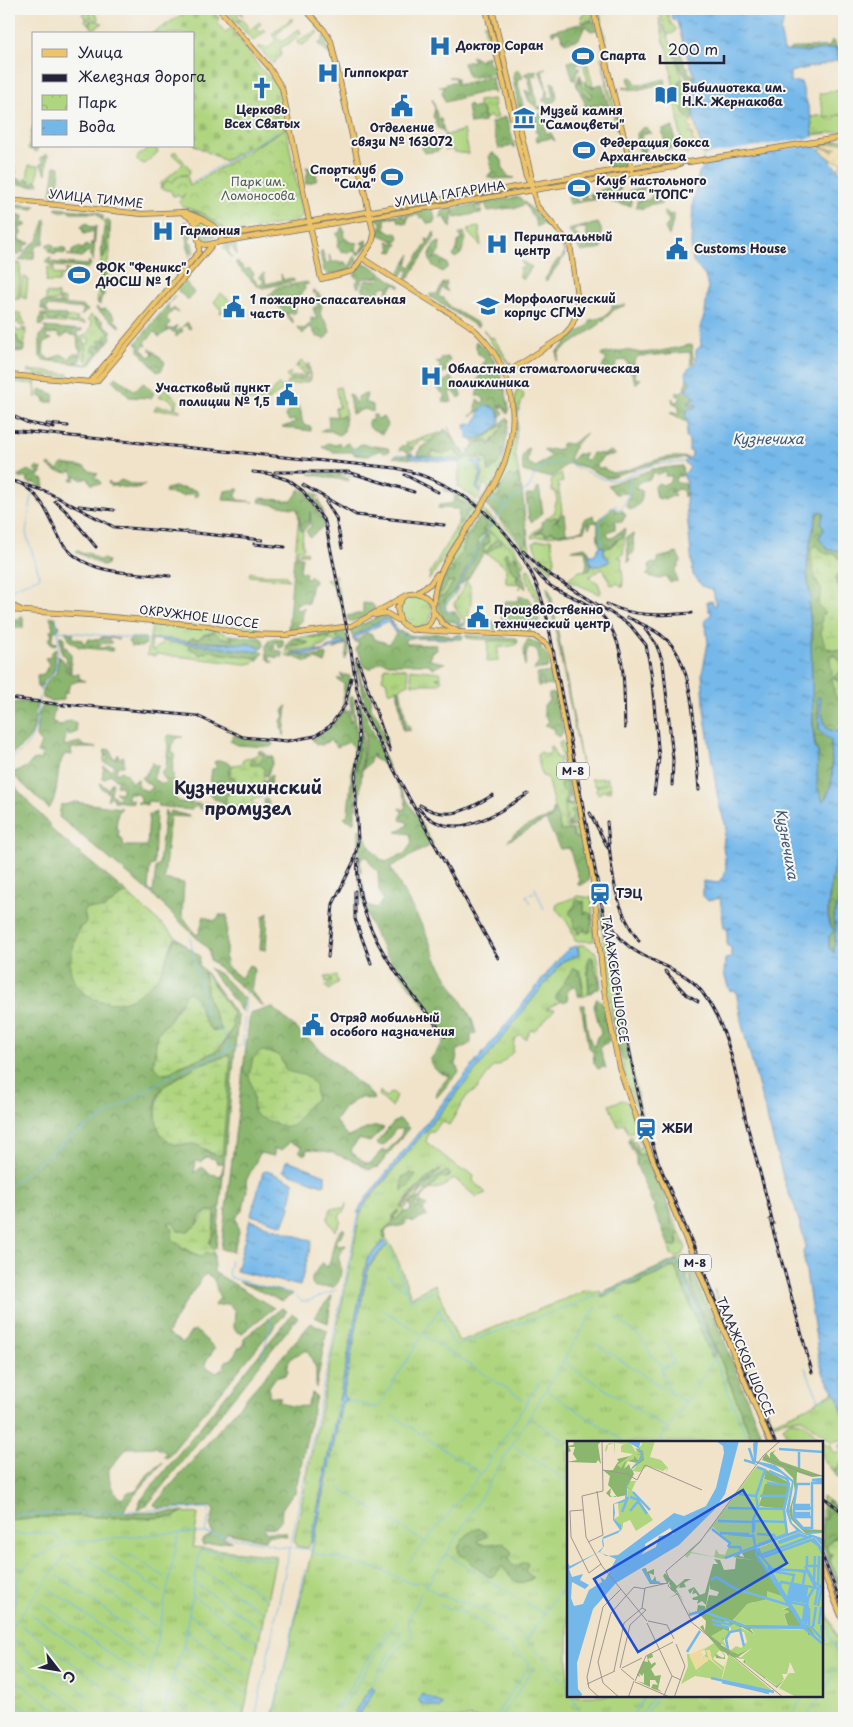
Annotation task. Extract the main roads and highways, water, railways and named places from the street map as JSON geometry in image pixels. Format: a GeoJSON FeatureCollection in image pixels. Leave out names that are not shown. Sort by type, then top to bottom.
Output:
{"type":"FeatureCollection","features":[{"type":"Feature","properties":{"kind":"main road"},"geometry":{"type":"LineString","coordinates":[[219,9],[269,67],[282,88],[321,279],[351,272],[374,238],[330,41],[324,30],[306,9]]}},
{"type":"Feature","properties":{"kind":"main road"},"geometry":{"type":"LineString","coordinates":[[486,9],[526,176],[531,185]]}},
{"type":"Feature","properties":{"kind":"main road"},"geometry":{"type":"LineString","coordinates":[[492,9],[531,175],[532,191],[538,208],[570,244],[577,296],[577,313],[571,327],[562,337],[505,374]]}},
{"type":"Feature","properties":{"kind":"main road"},"geometry":{"type":"LineString","coordinates":[[593,9],[632,171]]}},
{"type":"Feature","properties":{"kind":"main road","name":"УЛИЦА ГАГАРИНА"},"geometry":{"type":"LineString","coordinates":[[221,231],[228,235],[310,224],[531,185],[673,167],[682,162],[844,135]]}},
{"type":"Feature","properties":{"kind":"main road","name":"УЛИЦА ГАГАРИНА"},"geometry":{"type":"LineString","coordinates":[[370,214],[532,191],[632,171]]}},
{"type":"Feature","properties":{"kind":"main road","name":"УЛИЦА ТИММЕ"},"geometry":{"type":"LineString","coordinates":[[9,200],[142,214],[190,213],[221,231]]}},
{"type":"Feature","properties":{"kind":"main road"},"geometry":{"type":"LineString","coordinates":[[90,382],[199,252],[195,223],[192,218],[181,212]]}},
{"type":"Feature","properties":{"kind":"main road"},"geometry":{"type":"LineString","coordinates":[[195,223],[202,219]]}},
{"type":"Feature","properties":{"kind":"main road","name":"УЛИЦА ГАГАРИНА"},"geometry":{"type":"LineString","coordinates":[[213,244],[310,224]]}},
{"type":"Feature","properties":{"kind":"main road"},"geometry":{"type":"LineString","coordinates":[[220,242],[222,237],[221,231]]}},
{"type":"Feature","properties":{"kind":"main road"},"geometry":{"type":"LineString","coordinates":[[198,243],[205,245],[213,244]]}},
{"type":"Feature","properties":{"kind":"main road"},"geometry":{"type":"LineString","coordinates":[[9,375],[97,381],[213,244]]}},
{"type":"Feature","properties":{"kind":"main road"},"geometry":{"type":"LineString","coordinates":[[362,258],[479,334],[505,374],[512,404],[512,435],[504,465],[438,578],[433,592],[434,608],[431,622],[418,630]]}},
{"type":"Feature","properties":{"kind":"main road"},"geometry":{"type":"LineString","coordinates":[[417,593],[433,580],[464,529],[476,515]]}},
{"type":"Feature","properties":{"kind":"main road"},"geometry":{"type":"LineString","coordinates":[[417,593],[426,596],[443,624],[460,632]]}},
{"type":"Feature","properties":{"kind":"main road","name":"М-8"},"geometry":{"type":"LineString","coordinates":[[372,616],[404,597],[417,593]]}},
{"type":"Feature","properties":{"kind":"main road"},"geometry":{"type":"LineString","coordinates":[[399,620],[397,608],[404,597]]}},
{"type":"Feature","properties":{"kind":"main road","name":"ОКРУЖНОЕ ШОССЕ"},"geometry":{"type":"LineString","coordinates":[[9,604],[22,610]]}},
{"type":"Feature","properties":{"kind":"main road","name":"ОКРУЖНОЕ ШОССЕ"},"geometry":{"type":"LineString","coordinates":[[9,610],[208,626],[235,633],[266,635],[288,635],[346,627],[372,616]]}},
{"type":"Feature","properties":{"kind":"main road","name":"М-8"},"geometry":{"type":"LineString","coordinates":[[372,616],[386,614],[399,620],[407,628],[460,632]]}},
{"type":"Feature","properties":{"kind":"main road","name":"ТАЛАЖСКОЕ ШОССЕ"},"geometry":{"type":"LineString","coordinates":[[460,632],[534,636],[546,644],[551,653],[590,866],[604,989],[619,1067],[641,1131],[770,1441]]}},
{"type":"Feature","properties":{"kind":"main road"},"geometry":{"type":"LineString","coordinates":[[823,1571],[844,1623]]}},
{"type":"Feature","properties":{"kind":"water","name":"Кузнечиха"},"geometry":{"type":"Polygon","coordinates":[[[669,9],[773,9],[775,15],[783,14],[783,24],[780,30],[784,51],[805,52],[836,48],[838,59],[833,62],[790,72],[790,82],[801,82],[811,117],[814,145],[841,172],[844,182],[844,555],[837,550],[828,550],[819,538],[824,529],[821,523],[824,513],[821,511],[817,514],[809,546],[807,576],[811,599],[808,602],[812,634],[813,729],[815,748],[818,752],[817,786],[823,802],[832,780],[831,740],[822,733],[819,727],[817,697],[820,697],[822,715],[827,729],[836,732],[844,729],[843,841],[834,868],[829,896],[828,919],[829,925],[834,931],[829,936],[829,948],[834,953],[836,927],[833,920],[839,899],[844,893],[844,1005],[842,1011],[844,1014],[844,1422],[839,1399],[824,1375],[819,1359],[803,1252],[806,1246],[795,1207],[786,1188],[742,1025],[736,991],[729,990],[724,974],[725,959],[731,958],[731,947],[727,946],[727,929],[732,928],[724,928],[720,898],[708,901],[703,896],[703,881],[718,883],[725,874],[726,866],[723,846],[726,826],[719,805],[705,717],[702,674],[708,643],[705,620],[712,613],[709,611],[707,602],[712,601],[714,606],[716,605],[713,590],[702,586],[693,575],[686,504],[687,483],[683,475],[690,468],[684,462],[692,456],[692,451],[689,451],[689,440],[686,437],[688,420],[685,416],[688,409],[697,406],[696,404],[687,403],[697,398],[687,392],[686,388],[691,382],[687,379],[686,373],[696,363],[696,350],[701,346],[700,327],[705,313],[708,287],[705,276],[693,262],[691,244],[693,202],[699,172],[708,164],[693,114],[695,77],[677,21],[673,20],[669,9]]]}},
{"type":"Feature","properties":{"kind":"water"},"geometry":{"type":"Polygon","coordinates":[[[487,405],[497,410],[500,422],[488,434],[471,440],[468,438],[465,425],[475,423],[482,408],[487,405]]]}},
{"type":"Feature","properties":{"kind":"water"},"geometry":{"type":"Polygon","coordinates":[[[409,455],[460,460],[460,463],[410,458],[409,455]]]}},
{"type":"Feature","properties":{"kind":"water"},"geometry":{"type":"Polygon","coordinates":[[[472,460],[485,463],[480,465],[483,474],[478,487],[482,493],[476,488],[481,474],[472,460]]]}},
{"type":"Feature","properties":{"kind":"water"},"geometry":{"type":"Polygon","coordinates":[[[600,546],[604,547],[604,554],[610,561],[600,566],[591,566],[588,550],[590,555],[594,555],[600,546]]]}},
{"type":"Feature","properties":{"kind":"water"},"geometry":{"type":"Polygon","coordinates":[[[384,619],[389,620],[397,631],[395,633],[389,623],[386,622],[360,635],[354,641],[354,636],[384,619]]]}},
{"type":"Feature","properties":{"kind":"water"},"geometry":{"type":"Polygon","coordinates":[[[159,638],[201,643],[249,644],[262,648],[258,652],[150,639],[159,638]]]}},
{"type":"Feature","properties":{"kind":"water"},"geometry":{"type":"Polygon","coordinates":[[[340,641],[346,643],[326,651],[313,654],[307,655],[292,652],[322,651],[340,641]]]}},
{"type":"Feature","properties":{"kind":"water"},"geometry":{"type":"Polygon","coordinates":[[[577,946],[579,955],[563,961],[480,1066],[366,1202],[361,1213],[357,1213],[365,1199],[562,955],[569,948],[577,946]]]}},
{"type":"Feature","properties":{"kind":"water"},"geometry":{"type":"Polygon","coordinates":[[[286,1161],[325,1175],[325,1184],[322,1185],[283,1171],[286,1161]]]}},
{"type":"Feature","properties":{"kind":"water"},"geometry":{"type":"Polygon","coordinates":[[[267,1171],[294,1182],[289,1211],[283,1225],[251,1215],[263,1172],[267,1171]]]}},
{"type":"Feature","properties":{"kind":"water"},"geometry":{"type":"Polygon","coordinates":[[[250,1220],[312,1241],[300,1286],[236,1271],[250,1220]]]}},
{"type":"Feature","properties":{"kind":"water"},"geometry":{"type":"Polygon","coordinates":[[[385,1240],[387,1246],[377,1255],[368,1268],[343,1396],[347,1399],[342,1402],[315,1537],[311,1542],[367,1259],[385,1240]]]}},
{"type":"Feature","properties":{"kind":"water"},"geometry":{"type":"Polygon","coordinates":[[[371,1686],[375,1689],[360,1714],[355,1711],[371,1686]]]}},
{"type":"Feature","properties":{"kind":"water"},"geometry":{"type":"Polygon","coordinates":[[[422,1694],[443,1704],[440,1709],[420,1703],[419,1699],[422,1694]]]}},
{"type":"Feature","properties":{"kind":"waterway"},"geometry":{"type":"LineString","coordinates":[[193,182],[277,131]]}},
{"type":"Feature","properties":{"kind":"waterway"},"geometry":{"type":"LineString","coordinates":[[354,448],[355,451],[375,453]]}},
{"type":"Feature","properties":{"kind":"waterway"},"geometry":{"type":"LineString","coordinates":[[396,455],[404,455]]}},
{"type":"Feature","properties":{"kind":"waterway"},"geometry":{"type":"LineString","coordinates":[[458,461],[472,461]]}},
{"type":"Feature","properties":{"kind":"waterway"},"geometry":{"type":"LineString","coordinates":[[461,629],[459,623],[444,607],[445,603],[451,599],[456,591],[490,525],[512,500],[529,488],[534,476],[543,466],[562,461],[603,479],[611,480],[619,479],[655,464],[684,462]]}},
{"type":"Feature","properties":{"kind":"waterway"},"geometry":{"type":"LineString","coordinates":[[613,508],[621,509],[625,502],[629,488],[629,476]]}},
{"type":"Feature","properties":{"kind":"waterway"},"geometry":{"type":"LineString","coordinates":[[481,493],[506,507]]}},
{"type":"Feature","properties":{"kind":"waterway"},"geometry":{"type":"LineString","coordinates":[[9,590],[40,577],[26,533],[32,494]]}},
{"type":"Feature","properties":{"kind":"waterway"},"geometry":{"type":"LineString","coordinates":[[600,546],[602,542],[599,522],[608,511],[617,505]]}},
{"type":"Feature","properties":{"kind":"waterway"},"geometry":{"type":"LineString","coordinates":[[40,690],[56,667],[58,645],[56,617]]}},
{"type":"Feature","properties":{"kind":"waterway"},"geometry":{"type":"LineString","coordinates":[[59,631],[150,640]]}},
{"type":"Feature","properties":{"kind":"waterway"},"geometry":{"type":"LineString","coordinates":[[395,631],[404,637],[460,638],[460,633]]}},
{"type":"Feature","properties":{"kind":"waterway"},"geometry":{"type":"LineString","coordinates":[[9,761],[25,747],[33,734],[36,726],[39,697]]}},
{"type":"Feature","properties":{"kind":"waterway"},"geometry":{"type":"LineString","coordinates":[[535,888],[544,909]]}},
{"type":"Feature","properties":{"kind":"waterway"},"geometry":{"type":"LineString","coordinates":[[531,903],[526,896],[534,892]]}},
{"type":"Feature","properties":{"kind":"waterway"},"geometry":{"type":"LineString","coordinates":[[190,938],[206,1013]]}},
{"type":"Feature","properties":{"kind":"waterway"},"geometry":{"type":"LineString","coordinates":[[9,1186],[72,1136],[170,1076],[243,1044],[246,989]]}},
{"type":"Feature","properties":{"kind":"waterway"},"geometry":{"type":"LineString","coordinates":[[194,1000],[228,1040],[226,1052]]}},
{"type":"Feature","properties":{"kind":"waterway"},"geometry":{"type":"LineString","coordinates":[[255,1718],[359,1212]]}},
{"type":"Feature","properties":{"kind":"waterway"},"geometry":{"type":"LineString","coordinates":[[387,1244],[410,1300],[435,1291]]}},
{"type":"Feature","properties":{"kind":"waterway"},"geometry":{"type":"LineString","coordinates":[[231,1260],[228,1274],[231,1278],[293,1294]]}},
{"type":"Feature","properties":{"kind":"waterway"},"geometry":{"type":"LineString","coordinates":[[439,1308],[451,1340],[457,1346],[606,1293],[678,1262],[749,1441]]}},
{"type":"Feature","properties":{"kind":"waterway"},"geometry":{"type":"LineString","coordinates":[[388,1276],[405,1290]]}},
{"type":"Feature","properties":{"kind":"waterway"},"geometry":{"type":"LineString","coordinates":[[296,1296],[301,1301],[308,1301],[336,1290]]}},
{"type":"Feature","properties":{"kind":"waterway"},"geometry":{"type":"LineString","coordinates":[[346,1400],[377,1408],[441,1306]]}},
{"type":"Feature","properties":{"kind":"waterway"},"geometry":{"type":"LineString","coordinates":[[446,1554],[596,1307]]}},
{"type":"Feature","properties":{"kind":"waterway"},"geometry":{"type":"LineString","coordinates":[[382,1309],[421,1334]]}},
{"type":"Feature","properties":{"kind":"waterway"},"geometry":{"type":"LineString","coordinates":[[615,1317],[642,1339],[652,1356],[660,1363],[664,1378],[672,1394],[685,1402]]}},
{"type":"Feature","properties":{"kind":"waterway"},"geometry":{"type":"LineString","coordinates":[[262,1358],[272,1319]]}},
{"type":"Feature","properties":{"kind":"waterway"},"geometry":{"type":"LineString","coordinates":[[425,1336],[523,1399]]}},
{"type":"Feature","properties":{"kind":"waterway"},"geometry":{"type":"LineString","coordinates":[[663,1368],[674,1363],[664,1339]]}},
{"type":"Feature","properties":{"kind":"waterway"},"geometry":{"type":"LineString","coordinates":[[595,1343],[671,1393]]}},
{"type":"Feature","properties":{"kind":"waterway"},"geometry":{"type":"LineString","coordinates":[[660,1441],[715,1358]]}},
{"type":"Feature","properties":{"kind":"waterway"},"geometry":{"type":"LineString","coordinates":[[564,1362],[667,1429]]}},
{"type":"Feature","properties":{"kind":"waterway"},"geometry":{"type":"LineString","coordinates":[[805,1368],[819,1400],[836,1394]]}},
{"type":"Feature","properties":{"kind":"waterway"},"geometry":{"type":"LineString","coordinates":[[409,1562],[481,1474],[540,1382]]}},
{"type":"Feature","properties":{"kind":"waterway"},"geometry":{"type":"LineString","coordinates":[[549,1392],[623,1441]]}},
{"type":"Feature","properties":{"kind":"waterway"},"geometry":{"type":"LineString","coordinates":[[392,1415],[481,1474]]}},
{"type":"Feature","properties":{"kind":"waterway"},"geometry":{"type":"LineString","coordinates":[[531,1419],[567,1442]]}},
{"type":"Feature","properties":{"kind":"waterway"},"geometry":{"type":"LineString","coordinates":[[515,1447],[567,1481]]}},
{"type":"Feature","properties":{"kind":"waterway"},"geometry":{"type":"LineString","coordinates":[[338,1487],[424,1542]]}},
{"type":"Feature","properties":{"kind":"waterway"},"geometry":{"type":"LineString","coordinates":[[9,1515],[208,1508],[210,1513],[205,1533],[271,1544],[278,1547],[309,1549],[311,1552],[382,1570],[410,1583],[419,1582]]}},
{"type":"Feature","properties":{"kind":"waterway"},"geometry":{"type":"LineString","coordinates":[[9,1534],[54,1533],[62,1545]]}},
{"type":"Feature","properties":{"kind":"waterway"},"geometry":{"type":"LineString","coordinates":[[9,1619],[14,1608],[18,1579],[22,1571],[36,1558],[54,1549],[73,1542],[168,1533],[205,1533]]}},
{"type":"Feature","properties":{"kind":"waterway"},"geometry":{"type":"LineString","coordinates":[[141,1718],[179,1533]]}},
{"type":"Feature","properties":{"kind":"waterway"},"geometry":{"type":"LineString","coordinates":[[311,1551],[313,1540]]}},
{"type":"Feature","properties":{"kind":"waterway"},"geometry":{"type":"LineString","coordinates":[[163,1718],[168,1691],[183,1647],[200,1550],[273,1560]]}},
{"type":"Feature","properties":{"kind":"waterway"},"geometry":{"type":"LineString","coordinates":[[107,1554],[162,1592]]}},
{"type":"Feature","properties":{"kind":"waterway"},"geometry":{"type":"LineString","coordinates":[[129,1554],[165,1577]]}},
{"type":"Feature","properties":{"kind":"waterway"},"geometry":{"type":"LineString","coordinates":[[426,1587],[446,1554],[544,1614]]}},
{"type":"Feature","properties":{"kind":"waterway"},"geometry":{"type":"LineString","coordinates":[[85,1557],[158,1610]]}},
{"type":"Feature","properties":{"kind":"waterway"},"geometry":{"type":"LineString","coordinates":[[9,1630],[63,1558]]}},
{"type":"Feature","properties":{"kind":"waterway"},"geometry":{"type":"LineString","coordinates":[[9,1561],[21,1568]]}},
{"type":"Feature","properties":{"kind":"waterway"},"geometry":{"type":"LineString","coordinates":[[67,1563],[155,1626]]}},
{"type":"Feature","properties":{"kind":"waterway"},"geometry":{"type":"LineString","coordinates":[[216,1563],[268,1600]]}},
{"type":"Feature","properties":{"kind":"waterway"},"geometry":{"type":"LineString","coordinates":[[198,1567],[265,1614]]}},
{"type":"Feature","properties":{"kind":"waterway"},"geometry":{"type":"LineString","coordinates":[[274,1718],[305,1570]]}},
{"type":"Feature","properties":{"kind":"waterway"},"geometry":{"type":"LineString","coordinates":[[58,1576],[152,1644]]}},
{"type":"Feature","properties":{"kind":"waterway"},"geometry":{"type":"LineString","coordinates":[[526,1641],[567,1580]]}},
{"type":"Feature","properties":{"kind":"waterway"},"geometry":{"type":"LineString","coordinates":[[195,1583],[262,1629]]}},
{"type":"Feature","properties":{"kind":"waterway"},"geometry":{"type":"LineString","coordinates":[[423,1583],[429,1589],[444,1597],[485,1610],[507,1624],[553,1668],[567,1688]]}},
{"type":"Feature","properties":{"kind":"waterway"},"geometry":{"type":"LineString","coordinates":[[49,1588],[149,1661]]}},
{"type":"Feature","properties":{"kind":"waterway"},"geometry":{"type":"LineString","coordinates":[[384,1670],[398,1649],[413,1636],[407,1622],[421,1593]]}},
{"type":"Feature","properties":{"kind":"waterway"},"geometry":{"type":"LineString","coordinates":[[193,1596],[259,1644]]}},
{"type":"Feature","properties":{"kind":"waterway"},"geometry":{"type":"LineString","coordinates":[[39,1602],[145,1679]]}},
{"type":"Feature","properties":{"kind":"waterway"},"geometry":{"type":"LineString","coordinates":[[439,1605],[471,1615],[530,1663],[494,1718]]}},
{"type":"Feature","properties":{"kind":"waterway"},"geometry":{"type":"LineString","coordinates":[[31,1614],[142,1695]]}},
{"type":"Feature","properties":{"kind":"waterway"},"geometry":{"type":"LineString","coordinates":[[189,1614],[257,1663]]}},
{"type":"Feature","properties":{"kind":"waterway"},"geometry":{"type":"LineString","coordinates":[[823,1617],[844,1671]]}},
{"type":"Feature","properties":{"kind":"waterway"},"geometry":{"type":"LineString","coordinates":[[336,1718],[397,1621]]}},
{"type":"Feature","properties":{"kind":"waterway"},"geometry":{"type":"LineString","coordinates":[[21,1625],[103,1686]]}},
{"type":"Feature","properties":{"kind":"waterway"},"geometry":{"type":"LineString","coordinates":[[186,1631],[247,1676]]}},
{"type":"Feature","properties":{"kind":"waterway"},"geometry":{"type":"LineString","coordinates":[[330,1718],[386,1631]]}},
{"type":"Feature","properties":{"kind":"waterway"},"geometry":{"type":"LineString","coordinates":[[392,1649],[402,1631]]}},
{"type":"Feature","properties":{"kind":"waterway"},"geometry":{"type":"LineString","coordinates":[[11,1639],[91,1698]]}},
{"type":"Feature","properties":{"kind":"waterway"},"geometry":{"type":"LineString","coordinates":[[183,1647],[247,1694]]}},
{"type":"Feature","properties":{"kind":"waterway"},"geometry":{"type":"LineString","coordinates":[[371,1686],[389,1653]]}},
{"type":"Feature","properties":{"kind":"waterway"},"geometry":{"type":"LineString","coordinates":[[9,1656],[85,1713]]}},
{"type":"Feature","properties":{"kind":"waterway"},"geometry":{"type":"LineString","coordinates":[[177,1664],[242,1709]]}},
{"type":"Feature","properties":{"kind":"waterway"},"geometry":{"type":"LineString","coordinates":[[501,1718],[534,1667]]}},
{"type":"Feature","properties":{"kind":"waterway"},"geometry":{"type":"LineString","coordinates":[[823,1672],[843,1670]]}},
{"type":"Feature","properties":{"kind":"waterway"},"geometry":{"type":"LineString","coordinates":[[9,1675],[67,1718]]}},
{"type":"Feature","properties":{"kind":"waterway"},"geometry":{"type":"LineString","coordinates":[[823,1692],[833,1676]]}},
{"type":"Feature","properties":{"kind":"waterway"},"geometry":{"type":"LineString","coordinates":[[172,1679],[226,1718]]}},
{"type":"Feature","properties":{"kind":"waterway"},"geometry":{"type":"LineString","coordinates":[[113,1693],[142,1714]]}},
{"type":"Feature","properties":{"kind":"waterway"},"geometry":{"type":"LineString","coordinates":[[9,1697],[41,1718]]}},
{"type":"Feature","properties":{"kind":"waterway"},"geometry":{"type":"LineString","coordinates":[[167,1697],[197,1718]]}},
{"type":"Feature","properties":{"kind":"waterway"},"geometry":{"type":"LineString","coordinates":[[572,1697],[583,1718]]}},
{"type":"Feature","properties":{"kind":"waterway"},"geometry":{"type":"LineString","coordinates":[[631,1718],[644,1697]]}},
{"type":"Feature","properties":{"kind":"waterway"},"geometry":{"type":"LineString","coordinates":[[639,1718],[652,1697]]}},
{"type":"Feature","properties":{"kind":"waterway"},"geometry":{"type":"LineString","coordinates":[[644,1718],[657,1697]]}},
{"type":"Feature","properties":{"kind":"waterway"},"geometry":{"type":"LineString","coordinates":[[790,1718],[803,1697]]}},
{"type":"Feature","properties":{"kind":"waterway"},"geometry":{"type":"LineString","coordinates":[[806,1718],[820,1697]]}},
{"type":"Feature","properties":{"kind":"waterway"},"geometry":{"type":"LineString","coordinates":[[109,1711],[118,1718]]}},
{"type":"Feature","properties":{"kind":"waterway"},"geometry":{"type":"LineString","coordinates":[[165,1713],[173,1718]]}},
{"type":"Feature","properties":{"kind":"railway"},"geometry":{"type":"LineString","coordinates":[[9,414],[28,423],[54,428]]}},
{"type":"Feature","properties":{"kind":"railway"},"geometry":{"type":"LineString","coordinates":[[47,424],[68,426]]}},
{"type":"Feature","properties":{"kind":"railway"},"geometry":{"type":"LineString","coordinates":[[9,430],[396,468],[424,476],[450,488],[494,520],[512,541],[527,564],[539,590],[547,618],[643,1114],[658,1161],[775,1441]]}},
{"type":"Feature","properties":{"kind":"railway"},"geometry":{"type":"LineString","coordinates":[[253,472],[272,474]]}},
{"type":"Feature","properties":{"kind":"railway"},"geometry":{"type":"LineString","coordinates":[[275,472],[348,472],[414,492]]}},
{"type":"Feature","properties":{"kind":"railway"},"geometry":{"type":"LineString","coordinates":[[267,473],[288,480],[303,491],[325,522],[349,639],[357,690],[365,715],[498,958]]}},
{"type":"Feature","properties":{"kind":"railway"},"geometry":{"type":"LineString","coordinates":[[405,475],[438,492]]}},
{"type":"Feature","properties":{"kind":"railway"},"geometry":{"type":"LineString","coordinates":[[9,480],[45,491],[114,527],[193,533]]}},
{"type":"Feature","properties":{"kind":"railway"},"geometry":{"type":"LineString","coordinates":[[18,482],[37,498],[46,510],[66,547],[77,558],[106,570],[170,576]]}},
{"type":"Feature","properties":{"kind":"railway"},"geometry":{"type":"LineString","coordinates":[[303,485],[356,515],[444,525]]}},
{"type":"Feature","properties":{"kind":"railway"},"geometry":{"type":"LineString","coordinates":[[55,501],[69,514],[96,547]]}},
{"type":"Feature","properties":{"kind":"railway"},"geometry":{"type":"LineString","coordinates":[[326,502],[336,518],[342,548]]}},
{"type":"Feature","properties":{"kind":"railway"},"geometry":{"type":"LineString","coordinates":[[79,506],[114,510]]}},
{"type":"Feature","properties":{"kind":"railway"},"geometry":{"type":"LineString","coordinates":[[186,532],[262,540]]}},
{"type":"Feature","properties":{"kind":"railway"},"geometry":{"type":"LineString","coordinates":[[254,544],[285,547]]}},
{"type":"Feature","properties":{"kind":"railway"},"geometry":{"type":"LineString","coordinates":[[523,551],[544,571],[630,625],[646,645],[651,672],[659,758],[654,794]]}},
{"type":"Feature","properties":{"kind":"railway"},"geometry":{"type":"LineString","coordinates":[[535,570],[553,588],[589,605],[602,616],[612,629],[622,660],[625,728]]}},
{"type":"Feature","properties":{"kind":"railway"},"geometry":{"type":"LineString","coordinates":[[607,604],[639,614],[692,613]]}},
{"type":"Feature","properties":{"kind":"railway"},"geometry":{"type":"LineString","coordinates":[[627,617],[663,636],[677,653],[684,669],[693,710],[699,790]]}},
{"type":"Feature","properties":{"kind":"railway"},"geometry":{"type":"LineString","coordinates":[[645,629],[656,644],[663,662],[673,759],[672,785]]}},
{"type":"Feature","properties":{"kind":"railway"},"geometry":{"type":"LineString","coordinates":[[357,658],[390,751]]}},
{"type":"Feature","properties":{"kind":"railway"},"geometry":{"type":"LineString","coordinates":[[64,704],[197,716],[243,737],[288,741],[315,736],[330,726],[345,705],[351,678]]}},
{"type":"Feature","properties":{"kind":"railway"},"geometry":{"type":"LineString","coordinates":[[9,698],[71,706]]}},
{"type":"Feature","properties":{"kind":"railway"},"geometry":{"type":"LineString","coordinates":[[328,957],[333,904],[354,861],[358,841],[355,781],[359,742],[356,701]]}},
{"type":"Feature","properties":{"kind":"railway"},"geometry":{"type":"LineString","coordinates":[[418,808],[431,819],[445,825],[459,826],[488,818],[528,794]]}},
{"type":"Feature","properties":{"kind":"railway"},"geometry":{"type":"LineString","coordinates":[[420,805],[439,813],[457,812],[493,795]]}},
{"type":"Feature","properties":{"kind":"railway"},"geometry":{"type":"LineString","coordinates":[[590,813],[608,848]]}},
{"type":"Feature","properties":{"kind":"railway"},"geometry":{"type":"LineString","coordinates":[[607,822],[614,884],[618,899],[623,914],[639,941]]}},
{"type":"Feature","properties":{"kind":"railway"},"geometry":{"type":"LineString","coordinates":[[358,859],[358,884],[364,909],[373,932],[399,976],[445,1036]]}},
{"type":"Feature","properties":{"kind":"railway"},"geometry":{"type":"LineString","coordinates":[[355,891],[355,919],[371,963]]}},
{"type":"Feature","properties":{"kind":"railway"},"geometry":{"type":"LineString","coordinates":[[609,919],[617,934],[628,945],[640,954],[692,981],[712,1007],[731,1054],[746,1121],[773,1224]]}},
{"type":"Feature","properties":{"kind":"railway"},"geometry":{"type":"LineString","coordinates":[[665,971],[686,994],[698,1001]]}},
{"type":"Feature","properties":{"kind":"railway"},"geometry":{"type":"LineString","coordinates":[[770,1219],[812,1372]]}},
{"type":"Feature","properties":{"kind":"railway"},"geometry":{"type":"LineString","coordinates":[[823,1497],[844,1513]]}},
{"type":"Feature","properties":{"kind":"railway"},"geometry":{"type":"LineString","coordinates":[[823,1558],[844,1610]]}},
{"type":"Feature","properties":{"kind":"place","name":"Доктор Соран"},"geometry":{"type":"Point","coordinates":[440,46]}},
{"type":"Feature","properties":{"kind":"place","name":"Спарта"},"geometry":{"type":"Point","coordinates":[583,56]}},
{"type":"Feature","properties":{"kind":"place","name":"Гиппократ"},"geometry":{"type":"Point","coordinates":[328,73]}},
{"type":"Feature","properties":{"kind":"place","name":"Церковь Всех Святых"},"geometry":{"type":"Point","coordinates":[262,88]}},
{"type":"Feature","properties":{"kind":"place","name":"Бибилиотека им. Н.К. Жернакова"},"geometry":{"type":"Point","coordinates":[666,95]}},
{"type":"Feature","properties":{"kind":"place","name":"Отделение связи № 163072"},"geometry":{"type":"Point","coordinates":[402,106]}},
{"type":"Feature","properties":{"kind":"place","name":"Музей камня \"Самоцветы\""},"geometry":{"type":"Point","coordinates":[524,118]}},
{"type":"Feature","properties":{"kind":"place","name":"Федерация бокса Архангельска"},"geometry":{"type":"Point","coordinates":[584,150]}},
{"type":"Feature","properties":{"kind":"place","name":"Спортклуб \"Сила\""},"geometry":{"type":"Point","coordinates":[392,177]}},
{"type":"Feature","properties":{"kind":"place","name":"Клуб настольного тенниса \"ТОПС\""},"geometry":{"type":"Point","coordinates":[579,188]}},
{"type":"Feature","properties":{"kind":"place","name":"Гармония"},"geometry":{"type":"Point","coordinates":[163,231]}},
{"type":"Feature","properties":{"kind":"place","name":"Перинатальный центр"},"geometry":{"type":"Point","coordinates":[497,244]}},
{"type":"Feature","properties":{"kind":"place","name":"Customs House"},"geometry":{"type":"Point","coordinates":[677,249]}},
{"type":"Feature","properties":{"kind":"place","name":"ФОК \"Феникс\", ДЮСШ № 1"},"geometry":{"type":"Point","coordinates":[79,275]}},
{"type":"Feature","properties":{"kind":"place","name":"Морфологический корпус СГМУ"},"geometry":{"type":"Point","coordinates":[488,306]}},
{"type":"Feature","properties":{"kind":"place","name":"1 пожарно-спасательная часть"},"geometry":{"type":"Point","coordinates":[234,307]}},
{"type":"Feature","properties":{"kind":"place","name":"Областная стоматологическая поликлиника"},"geometry":{"type":"Point","coordinates":[431,376]}},
{"type":"Feature","properties":{"kind":"place","name":"Участковый пункт полиции № 1,5"},"geometry":{"type":"Point","coordinates":[287,395]}},
{"type":"Feature","properties":{"kind":"place","name":"Производственно технический центр"},"geometry":{"type":"Point","coordinates":[478,617]}},
{"type":"Feature","properties":{"kind":"place","name":"ТЭЦ"},"geometry":{"type":"Point","coordinates":[600,894]}},
{"type":"Feature","properties":{"kind":"place","name":"Отряд мобильный особого назначения"},"geometry":{"type":"Point","coordinates":[313,1025]}},
{"type":"Feature","properties":{"kind":"place","name":"ЖБИ"},"geometry":{"type":"Point","coordinates":[646,1129]}},
{"type":"Feature","properties":{"kind":"district","name":"Кузнечихинский промузел"},"geometry":{"type":"Point","coordinates":[248,798]}},
{"type":"Feature","properties":{"kind":"park label","name":"Парк им. Ломоносова"},"geometry":{"type":"Point","coordinates":[258,189]}}]}
